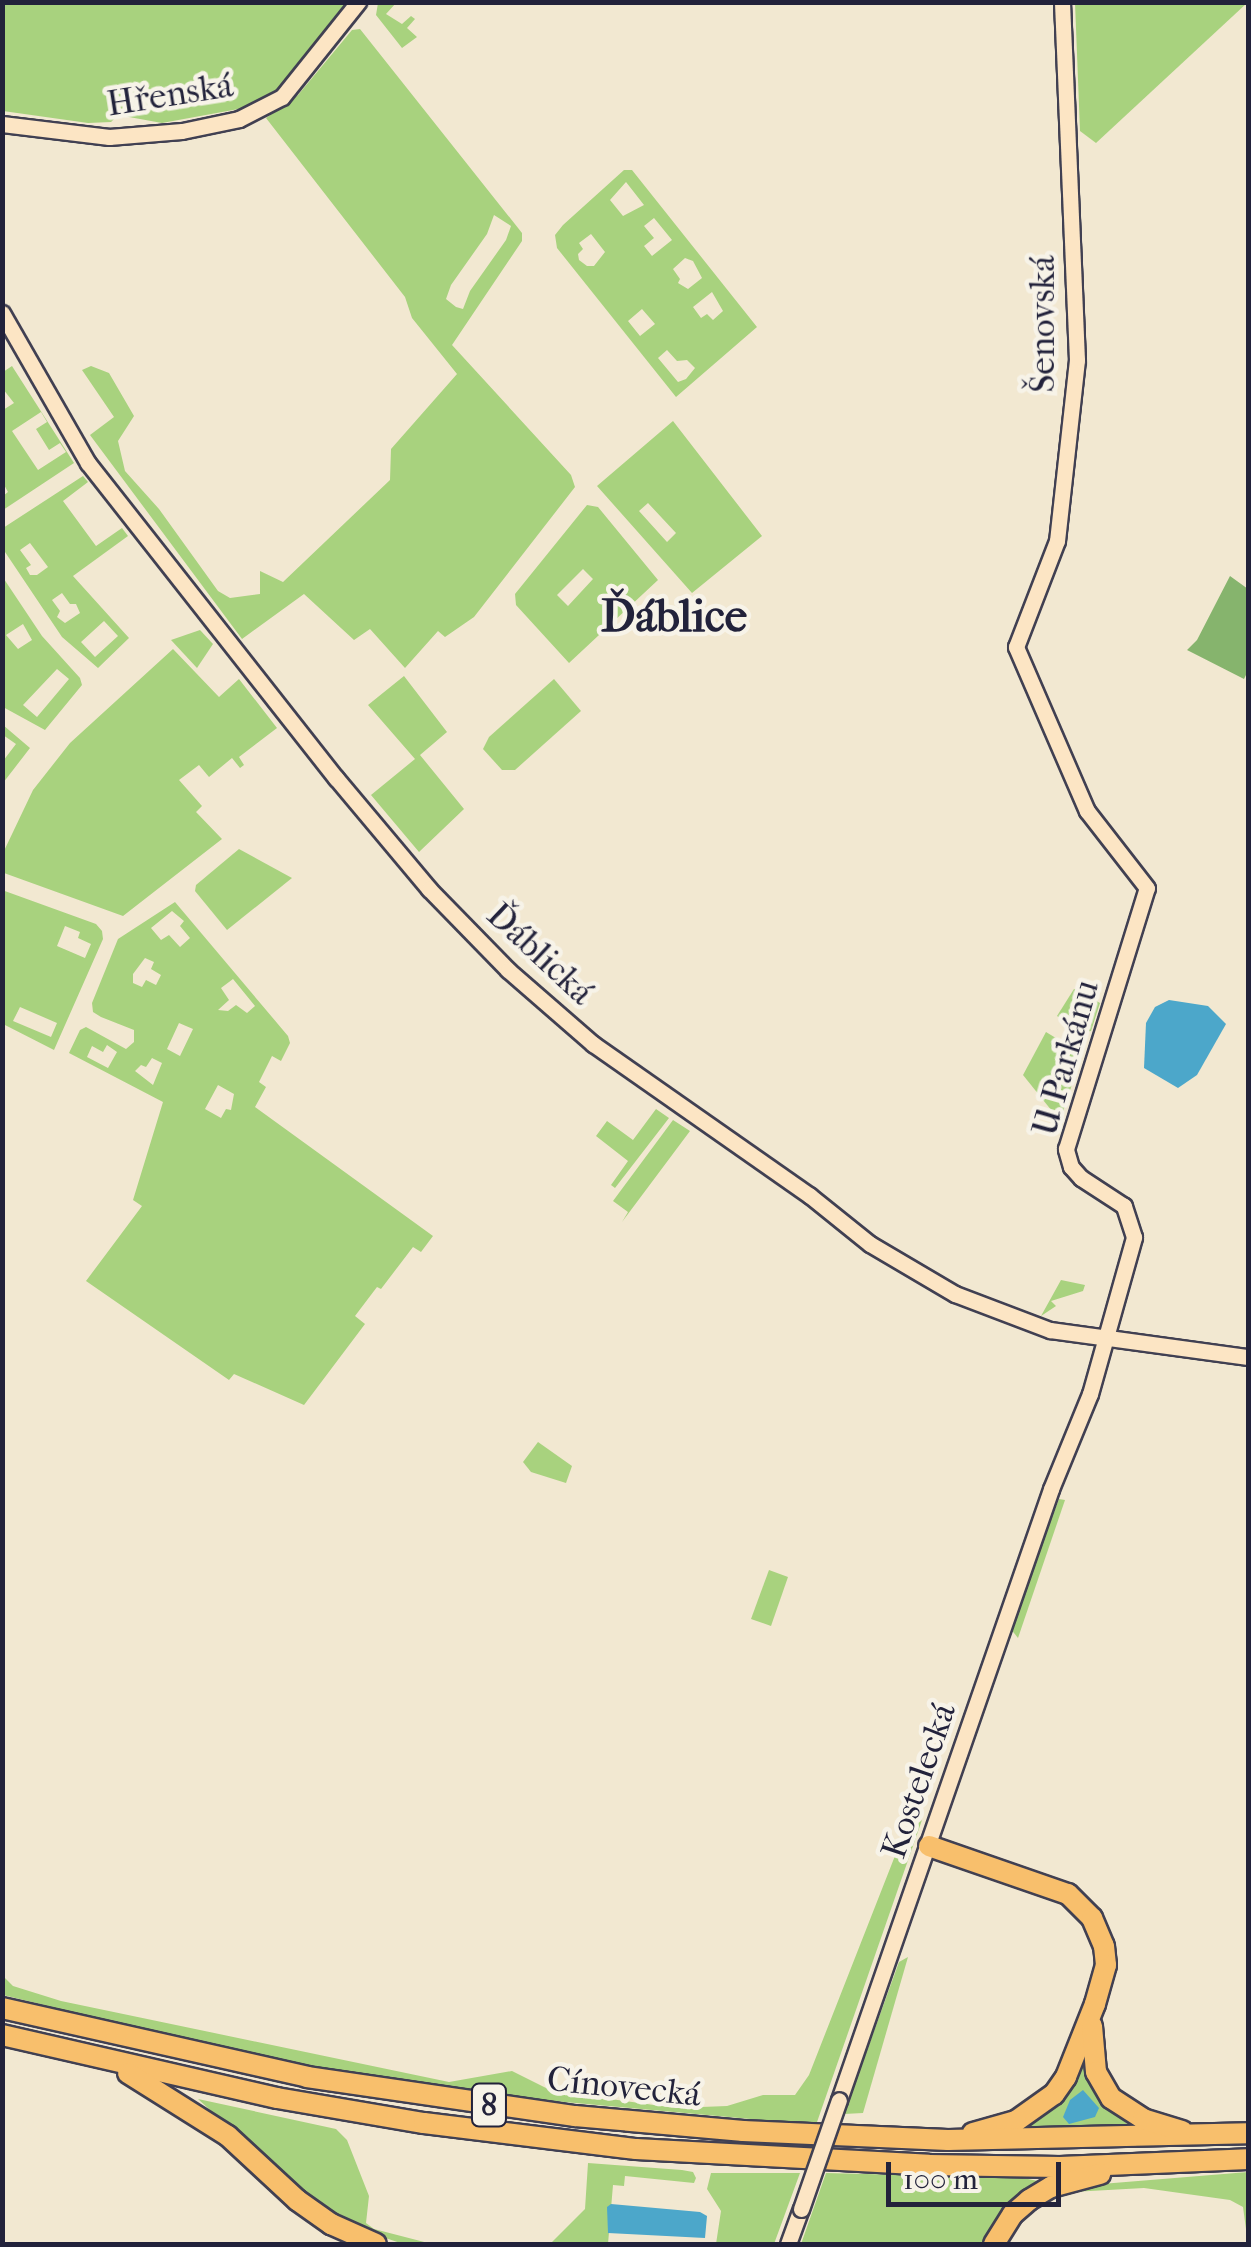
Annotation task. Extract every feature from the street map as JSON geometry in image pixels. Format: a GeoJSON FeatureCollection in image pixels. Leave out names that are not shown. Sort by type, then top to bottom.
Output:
{"type":"FeatureCollection","features":[{"type":"Feature","properties":{"kind":"highway"},"geometry":{"type":"LineString","coordinates":[[929,1846],[1051,1886],[1082,1905],[1104,1946],[1106,1964],[1066,2077],[1043,2105],[1016,2121],[948,2140]]}},
{"type":"Feature","properties":{"kind":"highway"},"geometry":{"type":"LineString","coordinates":[[1095,2004],[1092,2056],[1111,2098],[1143,2119],[1200,2137]]}},
{"type":"Feature","properties":{"kind":"highway","name":"Cínovecká"},"geometry":{"type":"LineString","coordinates":[[2,2008],[216,2059],[504,2107],[726,2130],[948,2140],[1248,2134]]}},
{"type":"Feature","properties":{"kind":"highway","name":"Cínovecká"},"geometry":{"type":"LineString","coordinates":[[2,2035],[112,2063],[424,2123],[620,2147],[844,2163],[1131,2165],[1248,2159]]}},
{"type":"Feature","properties":{"kind":"highway"},"geometry":{"type":"LineString","coordinates":[[112,2063],[228,2136],[298,2200],[332,2224],[376,2244]]}},
{"type":"Feature","properties":{"kind":"highway"},"geometry":{"type":"LineString","coordinates":[[994,2244],[1013,2214],[1028,2200],[1051,2187],[1131,2165]]}},
{"type":"Feature","properties":{"kind":"main road","name":"Hřenská"},"geometry":{"type":"LineString","coordinates":[[2,124],[46,133],[109,137],[182,131],[239,120],[282,97],[358,2]]}},
{"type":"Feature","properties":{"kind":"main road","name":"Šenovská"},"geometry":{"type":"LineString","coordinates":[[1062,2],[1077,360],[1057,541],[1016,638],[1018,657],[1077,790]]}},
{"type":"Feature","properties":{"kind":"main road","name":"Ďáblická"},"geometry":{"type":"LineString","coordinates":[[2,313],[88,463],[415,874],[508,970],[593,1044],[908,1269],[1014,1319],[1050,1330],[1248,1358]]}},
{"type":"Feature","properties":{"kind":"main road","name":"U Parkánu"},"geometry":{"type":"LineString","coordinates":[[1077,790],[1092,819],[1147,888],[1066,1150],[1071,1167],[1116,1198],[1132,1221],[1132,1257],[1108,1337]]}},
{"type":"Feature","properties":{"kind":"main road","name":"Kostelecká"},"geometry":{"type":"LineString","coordinates":[[788,2244],[1108,1337]]}},
{"type":"Feature","properties":{"kind":"green space"},"geometry":{"type":"Polygon","coordinates":[[[1075,2],[1247,3],[1096,143],[1080,131],[1075,2]]]}},
{"type":"Feature","properties":{"kind":"green space"},"geometry":{"type":"Polygon","coordinates":[[[2,3],[348,3],[277,90],[244,108],[162,123],[118,115],[111,122],[88,123],[3,111],[2,3]]]}},
{"type":"Feature","properties":{"kind":"green space"},"geometry":{"type":"Polygon","coordinates":[[[378,3],[396,3],[386,14],[402,24],[411,16],[415,19],[407,28],[417,37],[402,48],[376,15],[378,3]]]}},
{"type":"Feature","properties":{"kind":"green space"},"geometry":{"type":"Polygon","coordinates":[[[360,29],[522,233],[522,241],[452,345],[571,475],[575,487],[474,617],[445,637],[438,631],[405,668],[370,629],[354,640],[304,594],[242,639],[90,435],[114,417],[82,370],[91,366],[109,373],[134,416],[118,441],[125,471],[159,509],[218,591],[230,598],[260,594],[260,571],[283,582],[390,480],[391,449],[457,374],[412,318],[405,297],[266,118],[298,95],[352,30],[360,29]],[[494,215],[487,234],[451,285],[446,299],[456,307],[463,309],[511,226],[494,215]]]}},
{"type":"Feature","properties":{"kind":"green space"},"geometry":{"type":"Polygon","coordinates":[[[624,170],[632,170],[757,327],[676,397],[557,248],[555,235],[624,170]],[[626,182],[610,200],[623,216],[644,205],[626,182]],[[654,218],[644,226],[654,238],[644,246],[652,256],[672,240],[654,218]],[[591,234],[579,243],[583,249],[579,260],[587,266],[594,266],[605,252],[591,234]],[[685,258],[673,269],[680,279],[678,283],[688,289],[702,278],[693,261],[685,258]],[[712,292],[693,307],[701,318],[707,314],[713,320],[723,311],[712,292]],[[642,309],[628,321],[640,336],[655,324],[642,309]],[[667,350],[658,358],[678,382],[695,368],[687,360],[677,361],[667,350]]]}},
{"type":"Feature","properties":{"kind":"green space"},"geometry":{"type":"Polygon","coordinates":[[[12,366],[74,463],[3,510],[3,496],[8,492],[3,483],[3,410],[14,403],[3,389],[3,372],[12,366]],[[41,412],[12,431],[38,470],[66,452],[60,443],[49,450],[36,429],[47,422],[41,412]]]}},
{"type":"Feature","properties":{"kind":"green space"},"geometry":{"type":"Polygon","coordinates":[[[673,421],[762,536],[692,593],[597,486],[673,421]],[[648,503],[639,511],[667,542],[676,533],[648,503]]]}},
{"type":"Feature","properties":{"kind":"green space"},"geometry":{"type":"Polygon","coordinates":[[[83,476],[88,482],[63,501],[96,546],[122,528],[128,536],[73,576],[129,638],[98,668],[62,637],[3,549],[3,528],[83,476]],[[30,543],[20,550],[31,565],[26,568],[30,575],[37,575],[48,567],[30,543]],[[62,593],[52,600],[60,611],[57,617],[65,623],[80,613],[76,604],[70,604],[62,593]],[[104,621],[81,642],[95,657],[118,636],[104,621]]]}},
{"type":"Feature","properties":{"kind":"green space"},"geometry":{"type":"Polygon","coordinates":[[[587,505],[598,507],[658,580],[569,663],[516,605],[515,594],[587,505]],[[583,569],[557,595],[568,606],[593,579],[583,569]]]}},
{"type":"Feature","properties":{"kind":"green space"},"geometry":{"type":"Polygon","coordinates":[[[2,576],[42,636],[82,685],[45,730],[3,707],[2,576]],[[23,624],[6,635],[18,649],[32,640],[23,624]],[[57,669],[23,705],[37,717],[69,679],[57,669]]]}},
{"type":"Feature","properties":{"kind":"green space"},"geometry":{"type":"Polygon","coordinates":[[[1230,576],[1248,589],[1248,671],[1244,679],[1187,650],[1197,640],[1230,576]]]}},
{"type":"Feature","properties":{"kind":"green space"},"geometry":{"type":"Polygon","coordinates":[[[200,630],[213,644],[197,668],[171,640],[200,630]]]}},
{"type":"Feature","properties":{"kind":"green space"},"geometry":{"type":"Polygon","coordinates":[[[173,649],[219,697],[239,679],[277,728],[239,757],[244,765],[240,768],[232,758],[209,777],[199,765],[179,780],[202,806],[196,812],[222,839],[123,916],[4,873],[3,853],[33,790],[70,743],[173,649]]]}},
{"type":"Feature","properties":{"kind":"green space"},"geometry":{"type":"Polygon","coordinates":[[[404,676],[447,732],[420,755],[464,809],[419,852],[371,795],[415,759],[368,705],[404,676]]]}},
{"type":"Feature","properties":{"kind":"green space"},"geometry":{"type":"Polygon","coordinates":[[[554,679],[581,711],[515,770],[502,770],[483,749],[489,737],[554,679]]]}},
{"type":"Feature","properties":{"kind":"green space"},"geometry":{"type":"Polygon","coordinates":[[[3,725],[30,748],[3,783],[3,761],[16,744],[3,735],[3,725]]]}},
{"type":"Feature","properties":{"kind":"green space"},"geometry":{"type":"Polygon","coordinates":[[[239,849],[292,878],[227,930],[195,891],[196,885],[239,849]]]}},
{"type":"Feature","properties":{"kind":"green space"},"geometry":{"type":"Polygon","coordinates":[[[2,890],[96,924],[103,939],[54,1050],[3,1024],[2,890]],[[65,926],[57,946],[85,958],[91,944],[78,938],[80,932],[65,926]],[[20,1007],[13,1021],[51,1037],[57,1023],[20,1007]]]}},
{"type":"Feature","properties":{"kind":"green space"},"geometry":{"type":"Polygon","coordinates":[[[175,902],[288,1036],[290,1043],[281,1061],[272,1056],[259,1082],[266,1087],[255,1107],[433,1236],[421,1252],[413,1247],[381,1289],[377,1287],[355,1316],[365,1324],[304,1405],[234,1374],[229,1380],[86,1281],[142,1206],[133,1200],[163,1102],[69,1053],[80,1030],[86,1027],[126,1049],[134,1042],[134,1030],[93,1012],[92,1003],[118,939],[175,902]],[[172,911],[151,928],[161,940],[169,935],[180,947],[190,938],[180,926],[184,921],[172,911]],[[145,958],[133,974],[133,983],[142,987],[146,980],[156,985],[161,975],[151,969],[154,962],[145,958]],[[233,979],[221,988],[229,1000],[218,1010],[228,1011],[236,1005],[247,1013],[255,1006],[233,979]],[[179,1023],[167,1049],[180,1056],[193,1029],[179,1023]],[[107,1045],[103,1052],[92,1046],[87,1057],[108,1068],[117,1052],[107,1045]],[[152,1058],[146,1067],[141,1065],[135,1071],[153,1085],[162,1063],[152,1058]],[[218,1085],[205,1109],[221,1118],[226,1109],[231,1110],[234,1094],[218,1085]]]}},
{"type":"Feature","properties":{"kind":"green space"},"geometry":{"type":"Polygon","coordinates":[[[1074,989],[1100,1003],[1091,1031],[1083,1032],[1057,1016],[1074,989]]]}},
{"type":"Feature","properties":{"kind":"green space"},"geometry":{"type":"Polygon","coordinates":[[[1046,1032],[1082,1054],[1060,1121],[1023,1075],[1046,1032]]]}},
{"type":"Feature","properties":{"kind":"green space"},"geometry":{"type":"Polygon","coordinates":[[[656,1109],[669,1118],[615,1188],[611,1185],[628,1161],[596,1136],[607,1121],[633,1140],[656,1109]]]}},
{"type":"Feature","properties":{"kind":"green space"},"geometry":{"type":"Polygon","coordinates":[[[673,1120],[690,1131],[622,1222],[628,1212],[613,1201],[673,1120]]]}},
{"type":"Feature","properties":{"kind":"green space"},"geometry":{"type":"Polygon","coordinates":[[[1061,1280],[1085,1285],[1083,1291],[1051,1301],[1056,1306],[1041,1316],[1061,1280]]]}},
{"type":"Feature","properties":{"kind":"green space"},"geometry":{"type":"Polygon","coordinates":[[[538,1442],[572,1466],[566,1483],[531,1472],[523,1462],[538,1442]]]}},
{"type":"Feature","properties":{"kind":"green space"},"geometry":{"type":"Polygon","coordinates":[[[1059,1499],[1065,1500],[1018,1638],[1010,1628],[1059,1499]]]}},
{"type":"Feature","properties":{"kind":"green space"},"geometry":{"type":"Polygon","coordinates":[[[769,1570],[788,1577],[771,1626],[751,1619],[769,1570]]]}},
{"type":"Feature","properties":{"kind":"green space"},"geometry":{"type":"Polygon","coordinates":[[[922,1820],[816,2125],[510,2097],[416,2084],[236,2052],[3,1995],[2,1975],[13,1986],[61,2001],[449,2082],[512,2071],[552,2091],[676,2108],[727,2106],[763,2095],[795,2095],[809,2075],[902,1838],[922,1820]]]}},
{"type":"Feature","properties":{"kind":"green space"},"geometry":{"type":"Polygon","coordinates":[[[908,1957],[863,2113],[844,2114],[899,1962],[908,1957]]]}},
{"type":"Feature","properties":{"kind":"green space"},"geometry":{"type":"Polygon","coordinates":[[[1082,2061],[1099,2100],[1131,2127],[1019,2130],[1057,2104],[1082,2061]]]}},
{"type":"Feature","properties":{"kind":"green space"},"geometry":{"type":"Polygon","coordinates":[[[198,2099],[336,2129],[347,2140],[369,2196],[366,2223],[374,2229],[432,2244],[403,2244],[348,2225],[295,2188],[198,2099]]]}},
{"type":"Feature","properties":{"kind":"green space"},"geometry":{"type":"Polygon","coordinates":[[[588,2163],[682,2170],[693,2172],[696,2178],[694,2183],[625,2176],[624,2186],[613,2185],[608,2244],[550,2244],[585,2209],[588,2163]]]}},
{"type":"Feature","properties":{"kind":"green space"},"geometry":{"type":"Polygon","coordinates":[[[1248,2172],[1248,2244],[1243,2207],[1230,2200],[1144,2188],[1072,2192],[1043,2201],[1077,2186],[1248,2172]]]}},
{"type":"Feature","properties":{"kind":"green space"},"geometry":{"type":"Polygon","coordinates":[[[711,2173],[800,2173],[774,2244],[716,2244],[721,2211],[707,2189],[711,2173]]]}},
{"type":"Feature","properties":{"kind":"green space"},"geometry":{"type":"Polygon","coordinates":[[[826,2173],[1038,2181],[1006,2206],[982,2244],[801,2244],[826,2173]]]}},
{"type":"Feature","properties":{"kind":"water"},"geometry":{"type":"Polygon","coordinates":[[[1169,1000],[1208,1006],[1226,1024],[1197,1075],[1178,1088],[1144,1068],[1146,1023],[1155,1007],[1169,1000]]]}},
{"type":"Feature","properties":{"kind":"water"},"geometry":{"type":"Polygon","coordinates":[[[1083,2090],[1099,2108],[1095,2117],[1069,2124],[1063,2117],[1070,2100],[1083,2090]]]}},
{"type":"Feature","properties":{"kind":"water"},"geometry":{"type":"Polygon","coordinates":[[[611,2204],[700,2212],[707,2216],[705,2238],[608,2233],[607,2207],[611,2204]]]}},
{"type":"Feature","properties":{"kind":"district","name":"Ďáblice"},"geometry":{"type":"Point","coordinates":[674,617]}}]}
